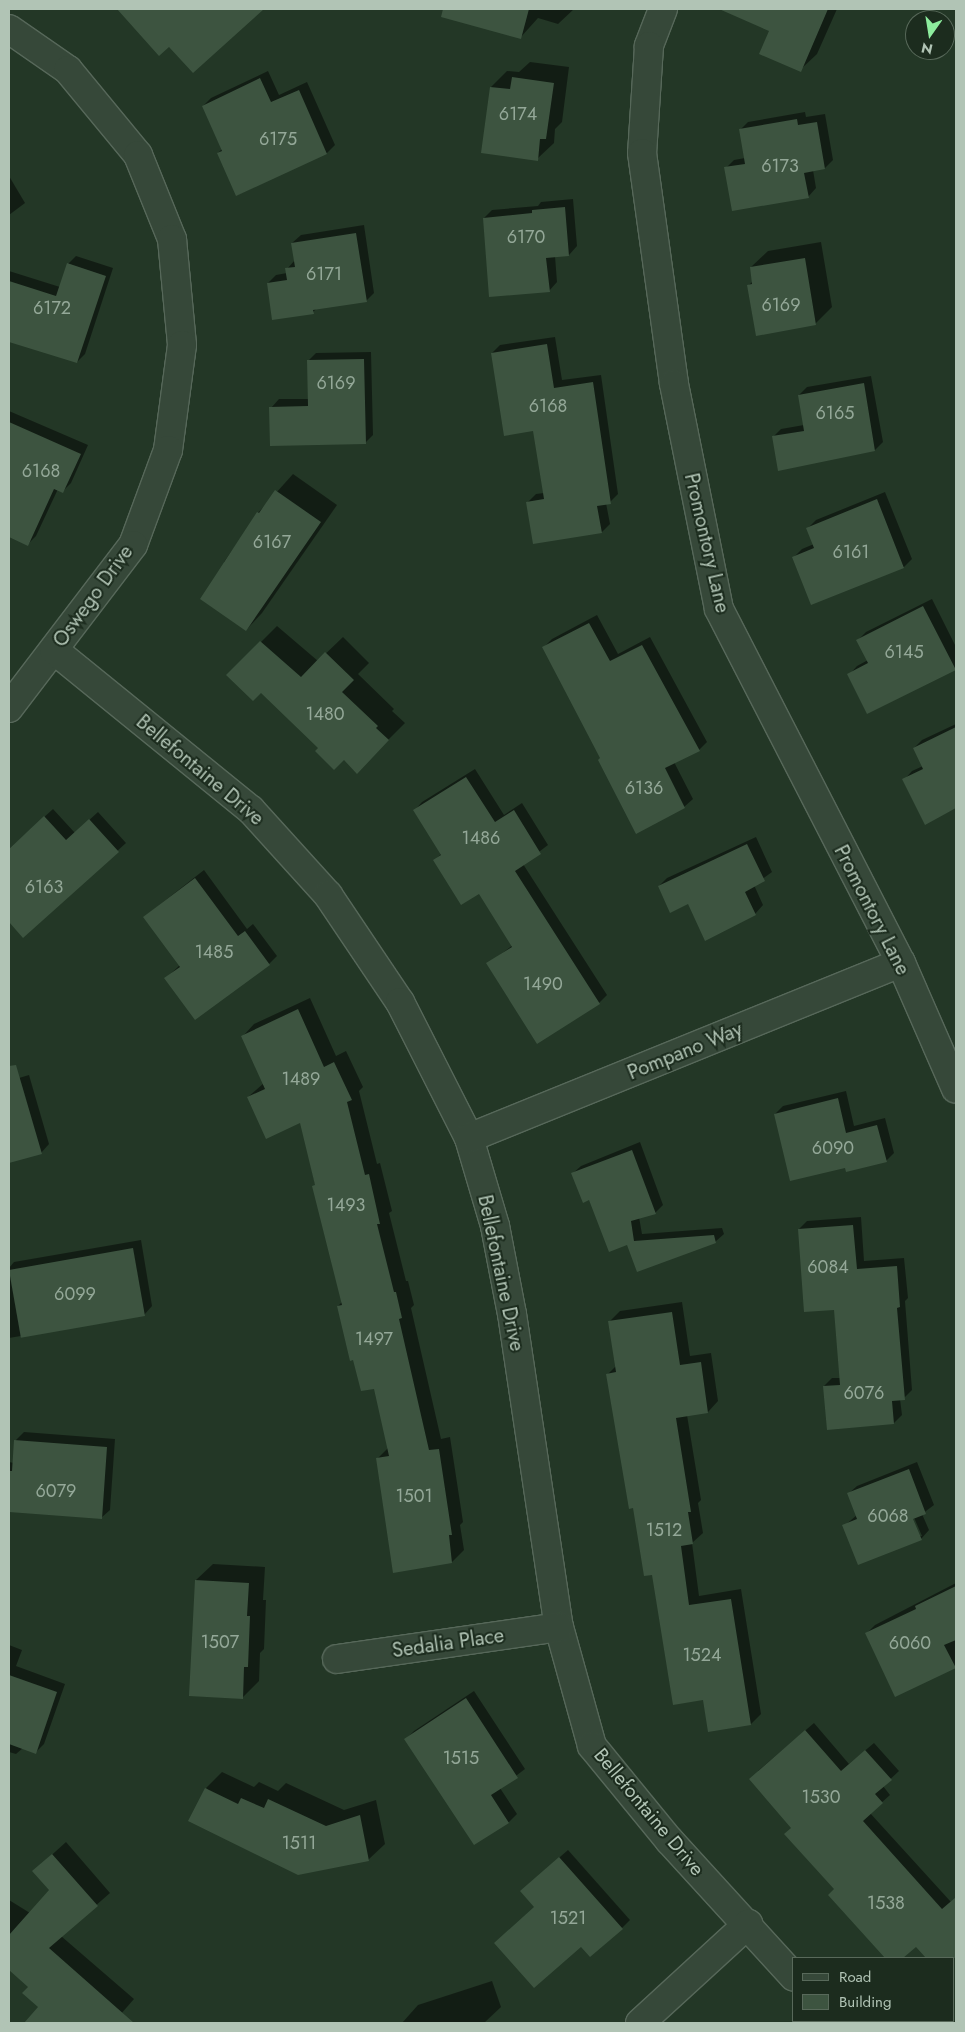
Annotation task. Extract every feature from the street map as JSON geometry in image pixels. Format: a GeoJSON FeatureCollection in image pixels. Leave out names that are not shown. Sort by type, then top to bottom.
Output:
{"type":"FeatureCollection","features":[{"type":"Feature","properties":{"kind":"street","name":"Promontory Lane"},"geometry":{"type":"LineString","coordinates":[[663,9],[649,46],[642,153],[674,384],[719,609],[900,964],[956,1089]]}},
{"type":"Feature","properties":{"kind":"street","name":"Oswego Drive"},"geometry":{"type":"LineString","coordinates":[[9,29],[68,70],[138,155],[172,239],[182,345],[168,450],[133,545],[9,708]]}},
{"type":"Feature","properties":{"kind":"street","name":"Bellefontaine Drive"},"geometry":{"type":"LineString","coordinates":[[54,650],[252,810],[328,895],[400,1002],[468,1138],[495,1226],[512,1314],[559,1627],[592,1746],[669,1840],[748,1924],[792,1975]]}},
{"type":"Feature","properties":{"kind":"street","name":"Pompano Way"},"geometry":{"type":"LineString","coordinates":[[468,1138],[900,964]]}},
{"type":"Feature","properties":{"kind":"street","name":"Sedalia Place"},"geometry":{"type":"LineString","coordinates":[[337,1659],[559,1627]]}},
{"type":"Feature","properties":{"kind":"street"},"geometry":{"type":"LineString","coordinates":[[640,2023],[748,1924]]}},
{"type":"Feature","properties":{"kind":"building"},"geometry":{"type":"Polygon","coordinates":[[[117,9],[264,9],[193,73],[169,47],[159,56],[117,9]]]}},
{"type":"Feature","properties":{"kind":"building"},"geometry":{"type":"Polygon","coordinates":[[[443,9],[529,9],[521,39],[441,17],[443,9]]]}},
{"type":"Feature","properties":{"kind":"building"},"geometry":{"type":"Polygon","coordinates":[[[719,9],[828,9],[801,72],[759,54],[769,31],[719,9]]]}},
{"type":"Feature","properties":{"kind":"building"},"geometry":{"type":"Polygon","coordinates":[[[512,77],[554,83],[546,139],[540,139],[538,161],[481,153],[490,87],[510,89],[512,77]]]}},
{"type":"Feature","properties":{"kind":"building"},"geometry":{"type":"Polygon","coordinates":[[[260,78],[271,102],[299,90],[327,154],[236,196],[217,153],[222,151],[202,106],[260,78]]]}},
{"type":"Feature","properties":{"kind":"building"},"geometry":{"type":"Polygon","coordinates":[[[797,119],[798,125],[817,122],[825,169],[804,173],[809,198],[732,211],[724,167],[745,164],[739,129],[797,119]]]}},
{"type":"Feature","properties":{"kind":"building"},"geometry":{"type":"Polygon","coordinates":[[[565,207],[569,256],[546,258],[550,292],[489,297],[483,218],[532,213],[532,210],[565,207]]]}},
{"type":"Feature","properties":{"kind":"building"},"geometry":{"type":"Polygon","coordinates":[[[356,233],[367,302],[313,310],[314,314],[272,320],[267,283],[287,280],[285,268],[295,267],[291,243],[356,233]]]}},
{"type":"Feature","properties":{"kind":"building"},"geometry":{"type":"Polygon","coordinates":[[[805,258],[816,325],[756,336],[747,285],[752,284],[750,267],[805,258]]]}},
{"type":"Feature","properties":{"kind":"building"},"geometry":{"type":"Polygon","coordinates":[[[67,263],[106,276],[77,363],[9,342],[9,281],[56,296],[67,263]]]}},
{"type":"Feature","properties":{"kind":"building"},"geometry":{"type":"Polygon","coordinates":[[[547,344],[554,388],[593,382],[611,504],[597,506],[602,533],[533,544],[526,502],[544,499],[533,431],[504,436],[491,353],[547,344]]]}},
{"type":"Feature","properties":{"kind":"building"},"geometry":{"type":"Polygon","coordinates":[[[364,359],[366,444],[270,446],[269,407],[308,406],[307,360],[364,359]]]}},
{"type":"Feature","properties":{"kind":"building"},"geometry":{"type":"Polygon","coordinates":[[[864,383],[875,451],[778,471],[772,436],[804,431],[798,395],[864,383]]]}},
{"type":"Feature","properties":{"kind":"building"},"geometry":{"type":"Polygon","coordinates":[[[9,422],[81,454],[63,493],[54,489],[28,546],[9,537],[9,422]]]}},
{"type":"Feature","properties":{"kind":"building"},"geometry":{"type":"Polygon","coordinates":[[[275,490],[321,522],[246,631],[200,599],[257,512],[259,513],[275,490]]]}},
{"type":"Feature","properties":{"kind":"building"},"geometry":{"type":"Polygon","coordinates":[[[877,499],[904,568],[811,605],[792,557],[814,548],[806,528],[877,499]]]}},
{"type":"Feature","properties":{"kind":"building"},"geometry":{"type":"Polygon","coordinates":[[[923,606],[956,670],[867,714],[847,674],[868,663],[856,640],[923,606]]]}},
{"type":"Feature","properties":{"kind":"building"},"geometry":{"type":"Polygon","coordinates":[[[589,623],[610,661],[642,645],[700,751],[665,768],[685,808],[636,834],[598,760],[600,758],[542,647],[589,623]]]}},
{"type":"Feature","properties":{"kind":"building"},"geometry":{"type":"Polygon","coordinates":[[[260,641],[301,677],[325,652],[354,680],[342,692],[378,726],[376,728],[389,740],[357,774],[344,760],[334,770],[315,751],[318,748],[261,693],[253,701],[226,675],[260,641]]]}},
{"type":"Feature","properties":{"kind":"building"},"geometry":{"type":"Polygon","coordinates":[[[956,727],[956,808],[925,825],[902,779],[923,769],[913,748],[956,727]]]}},
{"type":"Feature","properties":{"kind":"building"},"geometry":{"type":"Polygon","coordinates":[[[466,777],[495,822],[514,810],[541,854],[515,871],[600,1004],[537,1044],[486,963],[512,947],[479,894],[461,905],[433,860],[441,855],[413,810],[466,777]]]}},
{"type":"Feature","properties":{"kind":"building"},"geometry":{"type":"Polygon","coordinates":[[[44,816],[66,840],[89,819],[119,852],[23,938],[9,922],[9,849],[44,816]]]}},
{"type":"Feature","properties":{"kind":"building"},"geometry":{"type":"Polygon","coordinates":[[[747,844],[765,881],[745,892],[756,915],[705,941],[688,904],[670,913],[658,886],[747,844]]]}},
{"type":"Feature","properties":{"kind":"building"},"geometry":{"type":"Polygon","coordinates":[[[195,878],[238,936],[245,931],[270,965],[195,1020],[164,978],[180,967],[143,917],[195,878]]]}},
{"type":"Feature","properties":{"kind":"building"},"geometry":{"type":"Polygon","coordinates":[[[298,1009],[324,1067],[334,1062],[352,1100],[347,1102],[365,1175],[369,1174],[380,1224],[377,1224],[402,1318],[399,1319],[429,1450],[439,1449],[452,1535],[449,1535],[452,1563],[393,1573],[376,1458],[389,1456],[374,1389],[361,1391],[353,1360],[350,1361],[337,1306],[342,1305],[312,1186],[315,1185],[300,1123],[266,1139],[247,1097],[265,1089],[241,1036],[298,1009]]]}},
{"type":"Feature","properties":{"kind":"building"},"geometry":{"type":"Polygon","coordinates":[[[16,1065],[42,1154],[9,1163],[9,1066],[16,1065]]]}},
{"type":"Feature","properties":{"kind":"building"},"geometry":{"type":"Polygon","coordinates":[[[838,1098],[846,1133],[877,1125],[887,1162],[846,1172],[845,1168],[790,1181],[774,1114],[838,1098]]]}},
{"type":"Feature","properties":{"kind":"building"},"geometry":{"type":"Polygon","coordinates":[[[632,1150],[656,1214],[631,1221],[634,1241],[714,1235],[716,1243],[637,1272],[627,1245],[609,1252],[589,1200],[583,1203],[571,1173],[632,1150]]]}},
{"type":"Feature","properties":{"kind":"building"},"geometry":{"type":"Polygon","coordinates":[[[853,1225],[857,1269],[897,1266],[900,1307],[897,1308],[905,1400],[892,1401],[894,1424],[827,1430],[823,1386],[840,1385],[834,1310],[804,1312],[798,1229],[853,1225]]]}},
{"type":"Feature","properties":{"kind":"building"},"geometry":{"type":"Polygon","coordinates":[[[133,1248],[145,1316],[21,1338],[9,1270],[133,1248]]]}},
{"type":"Feature","properties":{"kind":"building"},"geometry":{"type":"Polygon","coordinates":[[[672,1312],[680,1365],[701,1362],[708,1413],[676,1418],[691,1512],[688,1512],[693,1544],[681,1546],[689,1605],[731,1599],[751,1725],[708,1732],[703,1700],[673,1705],[652,1575],[644,1576],[633,1508],[629,1509],[606,1374],[616,1372],[608,1321],[672,1312]]]}},
{"type":"Feature","properties":{"kind":"building"},"geometry":{"type":"Polygon","coordinates":[[[14,1440],[107,1447],[102,1519],[9,1512],[9,1471],[12,1471],[14,1440]]]}},
{"type":"Feature","properties":{"kind":"building"},"geometry":{"type":"Polygon","coordinates":[[[909,1469],[926,1514],[913,1519],[922,1540],[858,1565],[842,1525],[857,1519],[847,1493],[909,1469]]]}},
{"type":"Feature","properties":{"kind":"building"},"geometry":{"type":"Polygon","coordinates":[[[195,1580],[249,1583],[247,1616],[250,1616],[248,1667],[244,1667],[243,1699],[189,1696],[195,1580]]]}},
{"type":"Feature","properties":{"kind":"building"},"geometry":{"type":"Polygon","coordinates":[[[956,1586],[956,1640],[944,1645],[956,1668],[895,1697],[865,1633],[916,1609],[915,1606],[956,1586]]]}},
{"type":"Feature","properties":{"kind":"building"},"geometry":{"type":"Polygon","coordinates":[[[9,1675],[57,1692],[36,1754],[9,1744],[9,1675]]]}},
{"type":"Feature","properties":{"kind":"building"},"geometry":{"type":"Polygon","coordinates":[[[466,1698],[518,1778],[491,1795],[509,1823],[474,1845],[404,1739],[466,1698]]]}},
{"type":"Feature","properties":{"kind":"building"},"geometry":{"type":"Polygon","coordinates":[[[805,1730],[841,1771],[865,1750],[892,1780],[875,1794],[883,1803],[863,1821],[942,1909],[956,1897],[956,1958],[925,1957],[916,1947],[904,1957],[884,1957],[828,1895],[834,1889],[784,1834],[791,1828],[749,1779],[805,1730]]]}},
{"type":"Feature","properties":{"kind":"building"},"geometry":{"type":"Polygon","coordinates":[[[205,1788],[238,1804],[241,1798],[264,1808],[268,1799],[326,1826],[360,1815],[369,1861],[298,1875],[188,1821],[205,1788]]]}},
{"type":"Feature","properties":{"kind":"building"},"geometry":{"type":"Polygon","coordinates":[[[52,1854],[98,1906],[49,1948],[134,2023],[24,2023],[38,2007],[22,1993],[28,1987],[9,1970],[9,1935],[49,1890],[32,1871],[52,1854]]]}},
{"type":"Feature","properties":{"kind":"building"},"geometry":{"type":"Polygon","coordinates":[[[559,1857],[623,1929],[590,1957],[581,1947],[534,1988],[494,1943],[534,1907],[520,1891],[559,1857]]]}}]}
